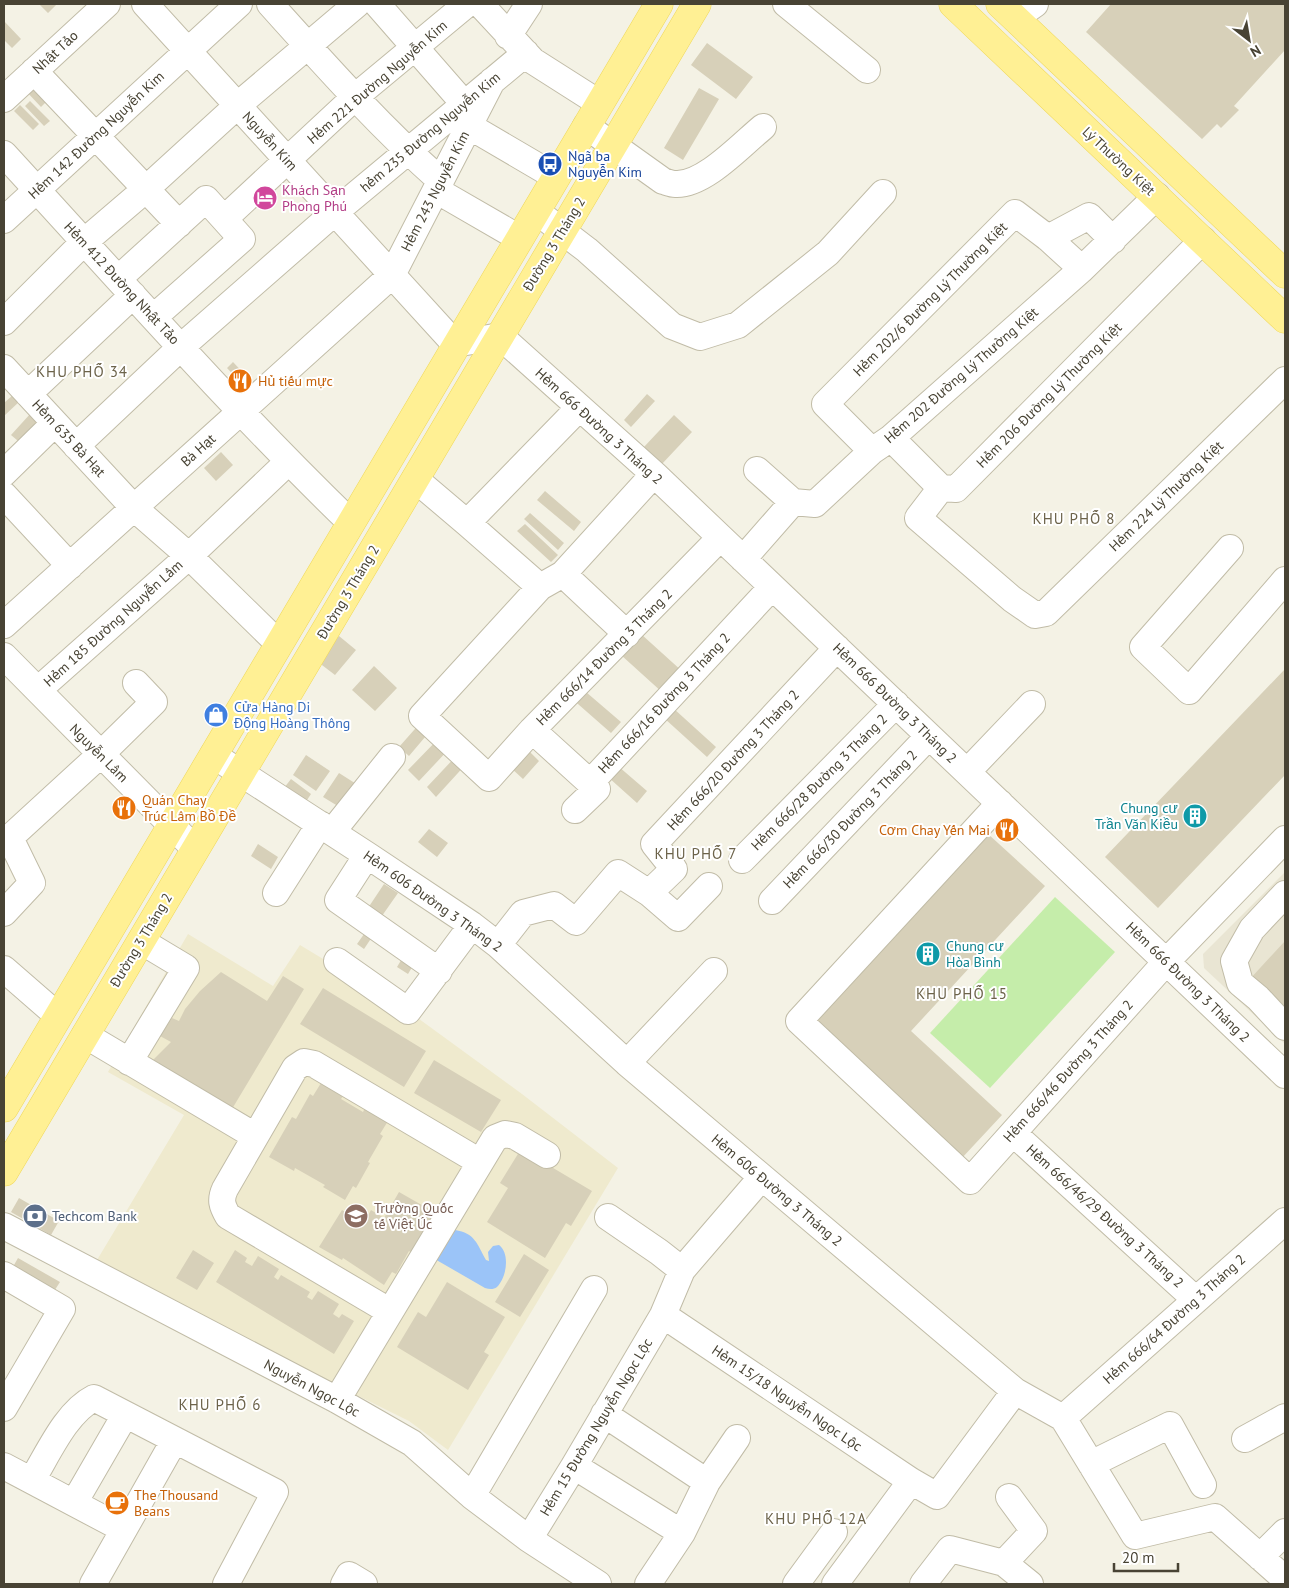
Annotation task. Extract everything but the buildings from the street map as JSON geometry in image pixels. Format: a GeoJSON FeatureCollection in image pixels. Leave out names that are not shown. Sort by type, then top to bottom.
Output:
{"type":"FeatureCollection","features":[{"type":"Feature","properties":{"kind":"main road","name":"Lý Thường Kiệt"},"geometry":{"type":"LineString","coordinates":[[954,4],[1285,319]]}},
{"type":"Feature","properties":{"kind":"main road"},"geometry":{"type":"LineString","coordinates":[[4,1108],[536,211],[655,5]]}},
{"type":"Feature","properties":{"kind":"main road","name":"Đường 3 Tháng 2"},"geometry":{"type":"LineString","coordinates":[[4,1172],[694,8]]}},
{"type":"Feature","properties":{"kind":"main road"},"geometry":{"type":"LineString","coordinates":[[1017,8],[1285,274]]}},
{"type":"Feature","properties":{"kind":"street","name":"Nhật Tảo"},"geometry":{"type":"LineString","coordinates":[[4,100],[107,4]]}},
{"type":"Feature","properties":{"kind":"street","name":"Nguyễn Kim"},"geometry":{"type":"LineString","coordinates":[[145,4],[456,344]]}},
{"type":"Feature","properties":{"kind":"street","name":"Hẻm 142 Đường Nguyễn Kim"},"geometry":{"type":"LineString","coordinates":[[4,220],[238,4]]}},
{"type":"Feature","properties":{"kind":"street"},"geometry":{"type":"LineString","coordinates":[[270,4],[438,186],[519,238]]}},
{"type":"Feature","properties":{"kind":"street"},"geometry":{"type":"LineString","coordinates":[[4,322],[84,242],[146,189],[238,105],[357,4]]}},
{"type":"Feature","properties":{"kind":"street"},"geometry":{"type":"LineString","coordinates":[[377,4],[416,48],[469,115],[556,177]]}},
{"type":"Feature","properties":{"kind":"street","name":"Hẻm 221 Đường Nguyễn Kim"},"geometry":{"type":"LineString","coordinates":[[224,219],[355,97],[467,4]]}},
{"type":"Feature","properties":{"kind":"street"},"geometry":{"type":"LineString","coordinates":[[480,4],[533,61],[593,114],[613,145],[664,181],[675,184],[689,182],[709,172],[762,126]]}},
{"type":"Feature","properties":{"kind":"street","name":"hẻm 235 Đường Nguyễn Kim"},"geometry":{"type":"LineString","coordinates":[[76,446],[181,347],[407,151],[469,115],[517,45],[529,4]]}},
{"type":"Feature","properties":{"kind":"street"},"geometry":{"type":"LineString","coordinates":[[786,4],[867,70]]}},
{"type":"Feature","properties":{"kind":"street"},"geometry":{"type":"LineString","coordinates":[[34,71],[179,224]]}},
{"type":"Feature","properties":{"kind":"street","name":"Hẻm 243 Nguyễn Kim"},"geometry":{"type":"LineString","coordinates":[[392,275],[438,186],[469,115]]}},
{"type":"Feature","properties":{"kind":"street","name":"Hẻm 412 Đường Nhật Tảo"},"geometry":{"type":"LineString","coordinates":[[4,154],[240,412],[350,522]]}},
{"type":"Feature","properties":{"kind":"street"},"geometry":{"type":"LineString","coordinates":[[536,211],[587,250],[672,326],[700,337],[738,325],[828,253],[883,193]]}},
{"type":"Feature","properties":{"kind":"street","name":"Hẻm 202 Đường Lý Thường Kiệt"},"geometry":{"type":"LineString","coordinates":[[793,502],[815,504],[1082,269],[1157,196]]}},
{"type":"Feature","properties":{"kind":"street"},"geometry":{"type":"LineString","coordinates":[[28,394],[179,224],[206,199],[242,239],[154,317]]}},
{"type":"Feature","properties":{"kind":"street","name":"Hẻm 202/6 Đường Lý Thường Kiệt"},"geometry":{"type":"LineString","coordinates":[[881,445],[826,404],[1015,213],[1048,238],[1082,269]]}},
{"type":"Feature","properties":{"kind":"street"},"geometry":{"type":"LineString","coordinates":[[1048,238],[1089,216],[1112,240]]}},
{"type":"Feature","properties":{"kind":"street","name":"Hẻm 206 Đường Lý Thường Kiệt"},"geometry":{"type":"LineString","coordinates":[[941,488],[956,489],[1203,240]]}},
{"type":"Feature","properties":{"kind":"street","name":"Bà Hạt"},"geometry":{"type":"LineString","coordinates":[[4,625],[392,275]]}},
{"type":"Feature","properties":{"kind":"street"},"geometry":{"type":"LineString","coordinates":[[456,344],[500,336]]}},
{"type":"Feature","properties":{"kind":"street","name":"Hẻm 666 Đường 3 Tháng 2"},"geometry":{"type":"LineString","coordinates":[[500,336],[654,474],[1285,1075]]}},
{"type":"Feature","properties":{"kind":"street","name":"Hẻm 635 Bà Hạt"},"geometry":{"type":"LineString","coordinates":[[4,368],[134,508],[189,556],[279,644]]}},
{"type":"Feature","properties":{"kind":"street","name":"Hẻm 224 Lý Thường Kiệt"},"geometry":{"type":"LineString","coordinates":[[941,488],[918,518],[1012,599],[1035,616],[1046,613],[1285,380]]}},
{"type":"Feature","properties":{"kind":"street"},"geometry":{"type":"LineString","coordinates":[[468,523],[579,408]]}},
{"type":"Feature","properties":{"kind":"street"},"geometry":{"type":"LineString","coordinates":[[4,473],[55,423]]}},
{"type":"Feature","properties":{"kind":"street"},"geometry":{"type":"LineString","coordinates":[[881,445],[941,488]]}},
{"type":"Feature","properties":{"kind":"street","name":"Hẻm 185 Đường Nguyễn Lâm"},"geometry":{"type":"LineString","coordinates":[[38,690],[189,556],[288,462]]}},
{"type":"Feature","properties":{"kind":"street"},"geometry":{"type":"LineString","coordinates":[[743,559],[793,502],[758,470]]}},
{"type":"Feature","properties":{"kind":"street"},"geometry":{"type":"LineString","coordinates":[[414,479],[468,523],[540,587],[563,574],[654,474]]}},
{"type":"Feature","properties":{"kind":"street"},"geometry":{"type":"LineString","coordinates":[[4,495],[70,566]]}},
{"type":"Feature","properties":{"kind":"street","name":"Hẻm 666/14 Đường 3 Tháng 2"},"geometry":{"type":"LineString","coordinates":[[540,587],[422,716],[489,778],[532,730],[720,538]]}},
{"type":"Feature","properties":{"kind":"street"},"geometry":{"type":"LineString","coordinates":[[1230,548],[1143,646],[1189,691],[1285,580]]}},
{"type":"Feature","properties":{"kind":"street"},"geometry":{"type":"LineString","coordinates":[[563,574],[627,634]]}},
{"type":"Feature","properties":{"kind":"street","name":"Hẻm 666/16 Đường 3 Tháng 2"},"geometry":{"type":"LineString","coordinates":[[532,730],[590,783],[772,587]]}},
{"type":"Feature","properties":{"kind":"street","name":"Hẻm 666/20 Đường 3 Tháng 2"},"geometry":{"type":"LineString","coordinates":[[649,893],[674,869],[654,844],[837,648]]}},
{"type":"Feature","properties":{"kind":"street","name":"Nguyễn Lâm"},"geometry":{"type":"LineString","coordinates":[[4,656],[195,849]]}},
{"type":"Feature","properties":{"kind":"street"},"geometry":{"type":"LineString","coordinates":[[4,913],[32,884],[7,840],[154,702],[136,683]]}},
{"type":"Feature","properties":{"kind":"street","name":"Hẻm 666/28 Đường 3 Tháng 2"},"geometry":{"type":"LineString","coordinates":[[742,860],[896,704]]}},
{"type":"Feature","properties":{"kind":"street"},"geometry":{"type":"LineString","coordinates":[[967,772],[1032,704]]}},
{"type":"Feature","properties":{"kind":"street","name":"Hẻm 666/30 Đường 3 Tháng 2"},"geometry":{"type":"LineString","coordinates":[[772,901],[929,736]]}},
{"type":"Feature","properties":{"kind":"street","name":"Hẻm 606 Đường 3 Tháng 2"},"geometry":{"type":"LineString","coordinates":[[213,754],[472,925],[498,945],[627,1063],[1015,1391],[1063,1418],[1134,1536],[1215,1517],[1285,1579]]}},
{"type":"Feature","properties":{"kind":"street"},"geometry":{"type":"LineString","coordinates":[[276,893],[326,828],[392,758]]}},
{"type":"Feature","properties":{"kind":"street"},"geometry":{"type":"LineString","coordinates":[[575,810],[597,789],[590,783]]}},
{"type":"Feature","properties":{"kind":"street","name":"Hẻm 666/46 Đường 3 Tháng 2"},"geometry":{"type":"LineString","coordinates":[[1000,803],[799,1021],[970,1181],[1166,962],[1282,850]]}},
{"type":"Feature","properties":{"kind":"street"},"geometry":{"type":"LineString","coordinates":[[367,855],[338,900],[439,970]]}},
{"type":"Feature","properties":{"kind":"street"},"geometry":{"type":"LineString","coordinates":[[498,945],[523,913],[554,905],[576,922],[618,873],[649,893],[678,918],[709,886]]}},
{"type":"Feature","properties":{"kind":"street"},"geometry":{"type":"LineString","coordinates":[[1285,894],[1252,929],[1234,961],[1240,983],[1258,998],[1285,1027]]}},
{"type":"Feature","properties":{"kind":"street"},"geometry":{"type":"LineString","coordinates":[[337,961],[408,1011],[472,925]]}},
{"type":"Feature","properties":{"kind":"street"},"geometry":{"type":"LineString","coordinates":[[129,1062],[186,968],[141,941]]}},
{"type":"Feature","properties":{"kind":"street"},"geometry":{"type":"LineString","coordinates":[[4,969],[58,1016]]}},
{"type":"Feature","properties":{"kind":"street"},"geometry":{"type":"LineString","coordinates":[[627,1063],[714,971]]}},
{"type":"Feature","properties":{"kind":"street"},"geometry":{"type":"LineString","coordinates":[[85,1035],[255,1136]]}},
{"type":"Feature","properties":{"kind":"street"},"geometry":{"type":"LineString","coordinates":[[390,1311],[228,1216],[223,1207],[221,1198],[295,1068],[304,1062],[314,1064],[480,1162]]}},
{"type":"Feature","properties":{"kind":"street","name":"Hẻm 666/46/29 Đường 3 Tháng 2"},"geometry":{"type":"LineString","coordinates":[[1013,1132],[1196,1300]]}},
{"type":"Feature","properties":{"kind":"street"},"geometry":{"type":"LineString","coordinates":[[337,1400],[495,1138],[505,1134],[515,1136],[547,1156]]}},
{"type":"Feature","properties":{"kind":"street","name":"Hẻm 15 Đường Nguyễn Ngọc Lộc"},"geometry":{"type":"LineString","coordinates":[[529,1539],[663,1315],[682,1270],[762,1177]]}},
{"type":"Feature","properties":{"kind":"street"},"geometry":{"type":"LineString","coordinates":[[608,1217],[660,1252],[682,1270]]}},
{"type":"Feature","properties":{"kind":"street","name":"Hẻm 666/64 Đường 3 Tháng 2"},"geometry":{"type":"LineString","coordinates":[[1063,1418],[1285,1220]]}},
{"type":"Feature","properties":{"kind":"street","name":"Nguyễn Ngọc Lộc"},"geometry":{"type":"LineString","coordinates":[[4,1226],[337,1400],[412,1443],[472,1496],[529,1539],[598,1584]]}},
{"type":"Feature","properties":{"kind":"street"},"geometry":{"type":"LineString","coordinates":[[4,1275],[62,1309],[4,1408]]}},
{"type":"Feature","properties":{"kind":"street"},"geometry":{"type":"LineString","coordinates":[[472,1496],[594,1289]]}},
{"type":"Feature","properties":{"kind":"street","name":"Hẻm 15/18 Nguyễn Ngọc Lộc"},"geometry":{"type":"LineString","coordinates":[[663,1315],[936,1496],[1015,1391]]}},
{"type":"Feature","properties":{"kind":"street"},"geometry":{"type":"LineString","coordinates":[[32,1480],[71,1416],[85,1403],[94,1398],[276,1492],[226,1584]]}},
{"type":"Feature","properties":{"kind":"street"},"geometry":{"type":"LineString","coordinates":[[604,1414],[707,1482]]}},
{"type":"Feature","properties":{"kind":"street"},"geometry":{"type":"LineString","coordinates":[[74,1503],[125,1415]]}},
{"type":"Feature","properties":{"kind":"street"},"geometry":{"type":"LineString","coordinates":[[1245,1439],[1285,1416]]}},
{"type":"Feature","properties":{"kind":"street"},"geometry":{"type":"LineString","coordinates":[[1091,1464],[1170,1425],[1203,1485]]}},
{"type":"Feature","properties":{"kind":"street"},"geometry":{"type":"LineString","coordinates":[[648,1584],[682,1533],[707,1482],[736,1438]]}},
{"type":"Feature","properties":{"kind":"street"},"geometry":{"type":"LineString","coordinates":[[93,1584],[174,1441]]}},
{"type":"Feature","properties":{"kind":"street"},"geometry":{"type":"LineString","coordinates":[[4,1466],[124,1529]]}},
{"type":"Feature","properties":{"kind":"street"},"geometry":{"type":"LineString","coordinates":[[574,1466],[682,1533]]}},
{"type":"Feature","properties":{"kind":"street"},"geometry":{"type":"LineString","coordinates":[[835,1584],[911,1481]]}},
{"type":"Feature","properties":{"kind":"street"},"geometry":{"type":"LineString","coordinates":[[1004,1563],[1034,1531],[1009,1498]]}},
{"type":"Feature","properties":{"kind":"street"},"geometry":{"type":"LineString","coordinates":[[796,1584],[834,1532]]}},
{"type":"Feature","properties":{"kind":"street"},"geometry":{"type":"LineString","coordinates":[[1260,1557],[1285,1532]]}},
{"type":"Feature","properties":{"kind":"street"},"geometry":{"type":"LineString","coordinates":[[923,1584],[950,1549],[1004,1563],[1030,1584]]}},
{"type":"Feature","properties":{"kind":"shaded area"},"geometry":{"type":"Polygon","coordinates":[[[1285,872],[1285,1044],[1204,968],[1203,954],[1285,872]]]}},
{"type":"Feature","properties":{"kind":"shaded area","name":"Trường Quốc tế Việt Úc"},"geometry":{"type":"Polygon","coordinates":[[[188,934],[273,986],[300,945],[404,1008],[522,1094],[618,1168],[448,1450],[409,1421],[94,1265],[184,1115],[108,1072],[188,934]]]}},
{"type":"Feature","properties":{"kind":"green space"},"geometry":{"type":"Polygon","coordinates":[[[1055,897],[1115,952],[990,1088],[930,1033],[1055,897]]]}},
{"type":"Feature","properties":{"kind":"water"},"geometry":{"type":"Polygon","coordinates":[[[455,1230],[462,1231],[475,1240],[486,1260],[489,1261],[488,1252],[493,1246],[499,1245],[502,1249],[505,1254],[506,1265],[503,1277],[497,1287],[492,1289],[485,1288],[433,1258],[455,1230]]]}},
{"type":"Feature","properties":{"kind":"place","name":"Ngã ba Nguyễn Kim"},"geometry":{"type":"Point","coordinates":[550,164]}},
{"type":"Feature","properties":{"kind":"place","name":"Khách Sạn Phong Phú"},"geometry":{"type":"Point","coordinates":[265,198]}},
{"type":"Feature","properties":{"kind":"place","name":"Hủ tiếu mực"},"geometry":{"type":"Point","coordinates":[240,381]}},
{"type":"Feature","properties":{"kind":"place","name":"Cửa Hàng Di Động Hoàng Thông"},"geometry":{"type":"Point","coordinates":[216,715]}},
{"type":"Feature","properties":{"kind":"place","name":"Quán Chay Trúc Lâm Bồ Đề"},"geometry":{"type":"Point","coordinates":[124,808]}},
{"type":"Feature","properties":{"kind":"place","name":"Chung cư Trần Văn Kiều"},"geometry":{"type":"Point","coordinates":[1195,816]}},
{"type":"Feature","properties":{"kind":"place","name":"Cơm Chay Yến Mai"},"geometry":{"type":"Point","coordinates":[1007,830]}},
{"type":"Feature","properties":{"kind":"place","name":"Chung cư Hòa Bình"},"geometry":{"type":"Point","coordinates":[928,954]}},
{"type":"Feature","properties":{"kind":"place","name":"Techcom Bank"},"geometry":{"type":"Point","coordinates":[35,1216]}},
{"type":"Feature","properties":{"kind":"place","name":"Trường Quốc tế Việt Úc"},"geometry":{"type":"Point","coordinates":[356,1216]}},
{"type":"Feature","properties":{"kind":"place","name":"The Thousand Beans"},"geometry":{"type":"Point","coordinates":[117,1503]}},
{"type":"Feature","properties":{"kind":"district","name":"KHU PHỐ 34"},"geometry":{"type":"Point","coordinates":[82,371]}},
{"type":"Feature","properties":{"kind":"district","name":"KHU PHỐ 8"},"geometry":{"type":"Point","coordinates":[1074,518]}},
{"type":"Feature","properties":{"kind":"district","name":"KHU PHỐ 7"},"geometry":{"type":"Point","coordinates":[696,853]}},
{"type":"Feature","properties":{"kind":"district","name":"KHU PHỐ 15"},"geometry":{"type":"Point","coordinates":[962,993]}},
{"type":"Feature","properties":{"kind":"district","name":"KHU PHỐ 6"},"geometry":{"type":"Point","coordinates":[220,1404]}},
{"type":"Feature","properties":{"kind":"district","name":"KHU PHỐ 12A"},"geometry":{"type":"Point","coordinates":[816,1518]}}]}
